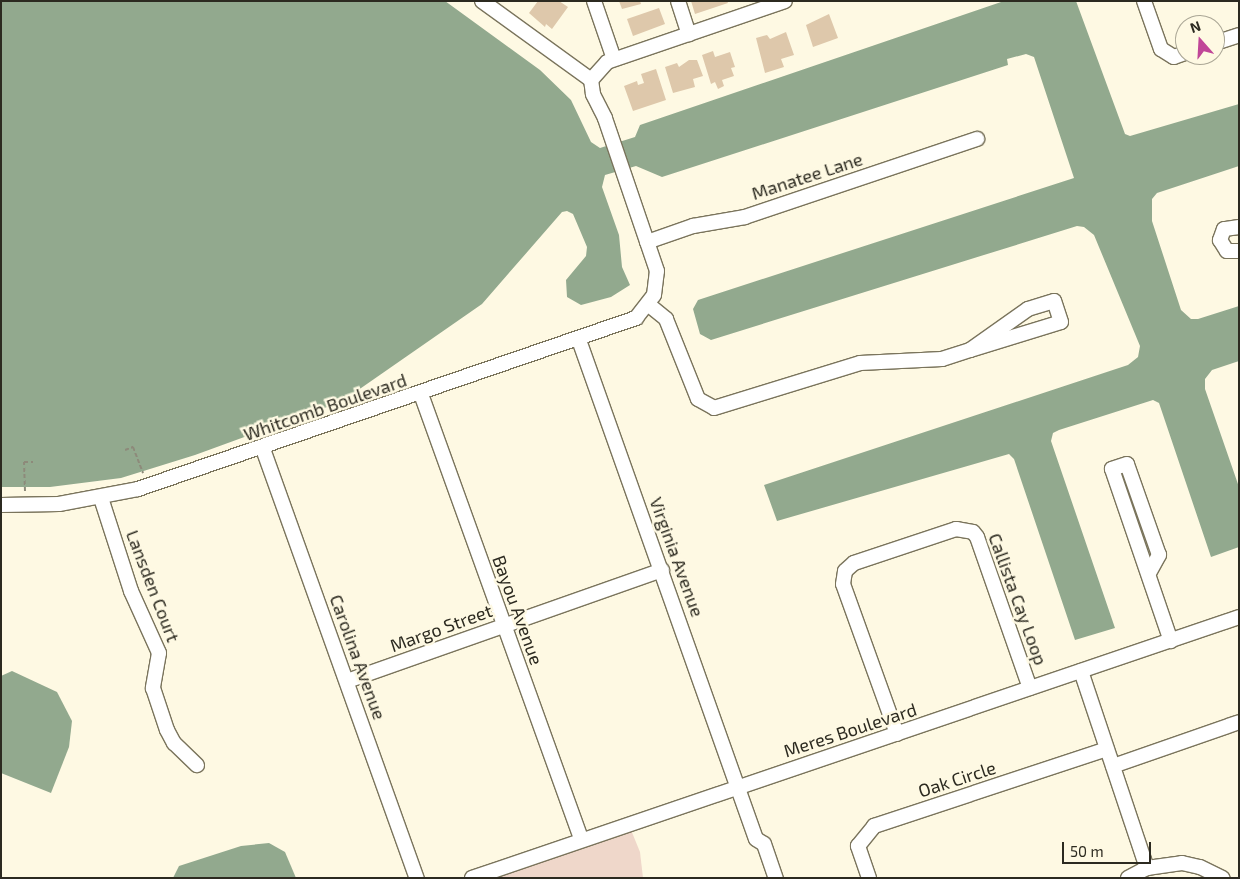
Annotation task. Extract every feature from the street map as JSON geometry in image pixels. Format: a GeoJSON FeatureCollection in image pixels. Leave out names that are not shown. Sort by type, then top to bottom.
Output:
{"type":"FeatureCollection","features":[{"type":"Feature","properties":{"kind":"street"},"geometry":{"type":"LineString","coordinates":[[482,1],[591,80]]}},
{"type":"Feature","properties":{"kind":"street"},"geometry":{"type":"LineString","coordinates":[[594,1],[614,59]]}},
{"type":"Feature","properties":{"kind":"street"},"geometry":{"type":"LineString","coordinates":[[678,1],[689,34]]}},
{"type":"Feature","properties":{"kind":"street"},"geometry":{"type":"LineString","coordinates":[[785,1],[614,59],[603,64],[591,80],[593,94],[613,141],[658,276],[656,292],[649,305],[666,319],[698,399],[714,408],[860,363],[942,359],[1061,322],[1054,301],[1028,309],[970,350]]}},
{"type":"Feature","properties":{"kind":"street"},"geometry":{"type":"LineString","coordinates":[[1144,1],[1161,48],[1175,53]]}},
{"type":"Feature","properties":{"kind":"street"},"geometry":{"type":"LineString","coordinates":[[1225,40],[1239,35]]}},
{"type":"Feature","properties":{"kind":"street","name":"Manatee Lane"},"geometry":{"type":"LineString","coordinates":[[647,242],[693,226],[745,217],[977,139]]}},
{"type":"Feature","properties":{"kind":"street"},"geometry":{"type":"LineString","coordinates":[[1239,227],[1224,228],[1220,240],[1227,251],[1239,251]]}},
{"type":"Feature","properties":{"kind":"street","name":"Whitcomb Boulevard"},"geometry":{"type":"LineString","coordinates":[[1,505],[59,504],[101,498],[175,478],[626,324],[649,305]]}},
{"type":"Feature","properties":{"kind":"street","name":"Virginia Avenue"},"geometry":{"type":"LineString","coordinates":[[579,340],[756,838],[764,844],[776,878]]}},
{"type":"Feature","properties":{"kind":"street","name":"Bayou Avenue"},"geometry":{"type":"LineString","coordinates":[[421,394],[581,839]]}},
{"type":"Feature","properties":{"kind":"street","name":"Carolina Avenue"},"geometry":{"type":"LineString","coordinates":[[263,449],[417,878]]}},
{"type":"Feature","properties":{"kind":"street"},"geometry":{"type":"LineString","coordinates":[[1148,573],[1159,555],[1127,464],[1112,469],[1171,641]]}},
{"type":"Feature","properties":{"kind":"street","name":"Lansden Court"},"geometry":{"type":"LineString","coordinates":[[101,498],[131,591],[159,653],[153,688],[167,730],[174,743],[197,765]]}},
{"type":"Feature","properties":{"kind":"street","name":"Callista Cay Loop"},"geometry":{"type":"LineString","coordinates":[[897,734],[843,584],[846,571],[854,563],[956,529],[973,532],[977,537],[1030,688]]}},
{"type":"Feature","properties":{"kind":"street","name":"Margo Street"},"geometry":{"type":"LineString","coordinates":[[347,681],[662,570]]}},
{"type":"Feature","properties":{"kind":"street","name":"Meres Boulevard"},"geometry":{"type":"LineString","coordinates":[[476,877],[581,839],[897,734],[1239,617]]}},
{"type":"Feature","properties":{"kind":"street"},"geometry":{"type":"LineString","coordinates":[[1081,671],[1147,868]]}},
{"type":"Feature","properties":{"kind":"street"},"geometry":{"type":"LineString","coordinates":[[1113,766],[1239,722]]}},
{"type":"Feature","properties":{"kind":"street","name":"Oak Circle"},"geometry":{"type":"LineString","coordinates":[[869,878],[858,846],[874,826],[1107,749]]}},
{"type":"Feature","properties":{"kind":"street"},"geometry":{"type":"LineString","coordinates":[[1128,878],[1147,868],[1182,863],[1200,867],[1223,878]]}},
{"type":"Feature","properties":{"kind":"path"},"geometry":{"type":"LineString","coordinates":[[125,450],[133,446],[146,479]]}},
{"type":"Feature","properties":{"kind":"path"},"geometry":{"type":"LineString","coordinates":[[24,494],[24,462],[33,462]]}},
{"type":"Feature","properties":{"kind":"shaded area"},"geometry":{"type":"Polygon","coordinates":[[[1,1],[445,1],[540,70],[571,100],[591,142],[600,148],[635,137],[640,125],[1004,1],[1076,1],[1125,134],[1130,136],[1239,104],[1239,166],[1157,193],[1152,199],[1152,221],[1181,310],[1191,319],[1198,319],[1239,306],[1239,361],[1212,370],[1205,379],[1205,389],[1239,487],[1239,547],[1211,557],[1159,403],[1153,400],[1059,430],[1053,433],[1051,441],[1115,628],[1075,640],[1014,459],[1009,454],[777,521],[764,485],[1128,365],[1138,357],[1140,346],[1094,235],[1084,227],[1077,226],[711,340],[700,334],[693,309],[698,300],[1074,178],[1034,57],[1026,54],[1007,59],[1008,65],[662,177],[636,166],[605,175],[602,187],[619,235],[622,267],[630,285],[611,297],[581,305],[567,297],[566,280],[586,256],[587,247],[573,214],[567,211],[562,212],[482,304],[341,402],[195,455],[121,478],[50,487],[1,487],[1,1]]]}},
{"type":"Feature","properties":{"kind":"shaded area"},"geometry":{"type":"Polygon","coordinates":[[[12,671],[57,692],[72,721],[69,747],[51,793],[1,773],[1,676],[12,671]]]}},
{"type":"Feature","properties":{"kind":"shaded area"},"geometry":{"type":"Polygon","coordinates":[[[631,830],[640,852],[643,878],[493,878],[631,830]]]}},
{"type":"Feature","properties":{"kind":"shaded area"},"geometry":{"type":"Polygon","coordinates":[[[269,843],[285,852],[296,878],[173,878],[179,866],[241,846],[269,843]]]}},
{"type":"Feature","properties":{"kind":"building"},"geometry":{"type":"Polygon","coordinates":[[[538,1],[559,1],[568,7],[552,29],[546,24],[545,27],[529,13],[538,1]]]}},
{"type":"Feature","properties":{"kind":"building"},"geometry":{"type":"Polygon","coordinates":[[[619,1],[640,1],[641,4],[622,9],[619,1]]]}},
{"type":"Feature","properties":{"kind":"building"},"geometry":{"type":"Polygon","coordinates":[[[691,1],[727,1],[728,3],[695,14],[691,1]]]}},
{"type":"Feature","properties":{"kind":"building"},"geometry":{"type":"Polygon","coordinates":[[[659,8],[665,24],[633,36],[627,19],[659,8]]]}},
{"type":"Feature","properties":{"kind":"building"},"geometry":{"type":"Polygon","coordinates":[[[829,14],[838,38],[813,47],[806,25],[829,14]]]}},
{"type":"Feature","properties":{"kind":"building"},"geometry":{"type":"Polygon","coordinates":[[[786,32],[794,55],[781,59],[784,67],[765,73],[756,38],[767,35],[770,39],[786,32]]]}},
{"type":"Feature","properties":{"kind":"building"},"geometry":{"type":"Polygon","coordinates":[[[713,51],[715,57],[730,52],[735,67],[731,68],[734,76],[722,80],[724,86],[718,89],[715,82],[711,84],[702,55],[713,51]]]}},
{"type":"Feature","properties":{"kind":"building"},"geometry":{"type":"Polygon","coordinates":[[[689,60],[697,60],[703,76],[693,79],[695,87],[673,93],[665,67],[677,63],[679,67],[689,60]]]}},
{"type":"Feature","properties":{"kind":"building"},"geometry":{"type":"Polygon","coordinates":[[[656,69],[666,100],[633,111],[624,86],[637,81],[638,85],[644,83],[641,74],[656,69]]]}}]}
